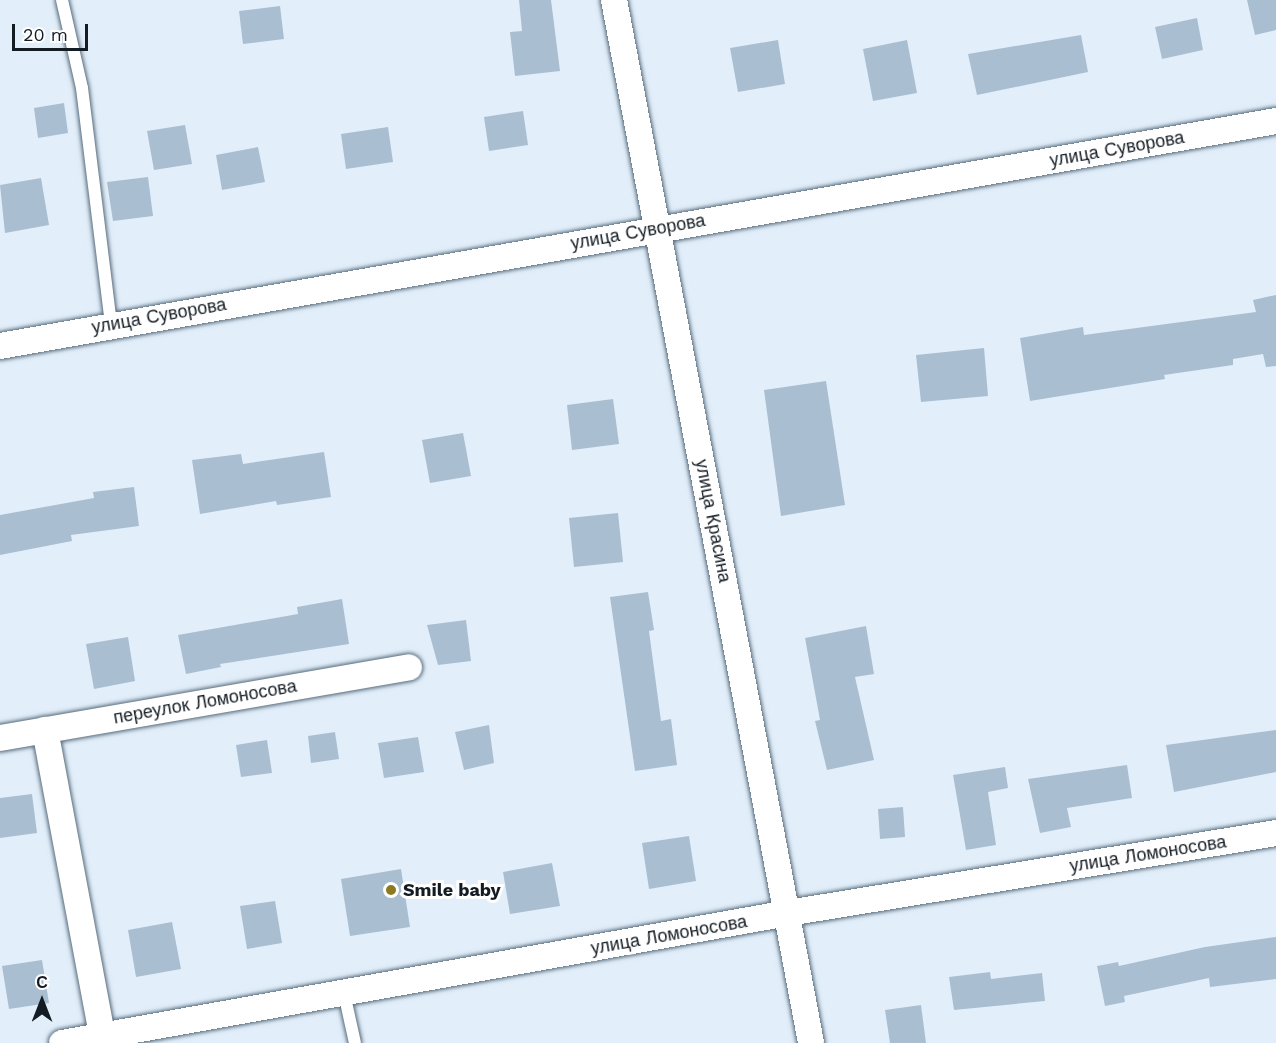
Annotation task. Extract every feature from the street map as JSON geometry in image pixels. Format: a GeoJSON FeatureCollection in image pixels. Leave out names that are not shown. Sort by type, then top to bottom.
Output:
{"type":"FeatureCollection","features":[{"type":"Feature","properties":{"kind":"street","name":"улица Красина"},"geometry":{"type":"LineString","coordinates":[[614,0],[811,1043]]}},
{"type":"Feature","properties":{"kind":"street","name":"улица Суворова"},"geometry":{"type":"LineString","coordinates":[[0,345],[1276,121]]}},
{"type":"Feature","properties":{"kind":"street","name":"переулок Ломоносова"},"geometry":{"type":"LineString","coordinates":[[0,738],[409,667]]}},
{"type":"Feature","properties":{"kind":"street"},"geometry":{"type":"LineString","coordinates":[[45,730],[102,1036]]}},
{"type":"Feature","properties":{"kind":"street","name":"улица Ломоносова"},"geometry":{"type":"LineString","coordinates":[[62,1043],[788,914],[1276,833]]}},
{"type":"Feature","properties":{"kind":"lane"},"geometry":{"type":"LineString","coordinates":[[62,0],[82,88],[111,324]]}},
{"type":"Feature","properties":{"kind":"lane"},"geometry":{"type":"LineString","coordinates":[[344,993],[355,1043]]}},
{"type":"Feature","properties":{"kind":"building"},"geometry":{"type":"Polygon","coordinates":[[[519,0],[551,0],[560,71],[515,76],[510,32],[522,31],[519,0]]]}},
{"type":"Feature","properties":{"kind":"building"},"geometry":{"type":"Polygon","coordinates":[[[1247,0],[1276,0],[1276,30],[1255,35],[1247,0]]]}},
{"type":"Feature","properties":{"kind":"building"},"geometry":{"type":"Polygon","coordinates":[[[280,6],[284,39],[243,44],[239,11],[280,6]]]}},
{"type":"Feature","properties":{"kind":"building"},"geometry":{"type":"Polygon","coordinates":[[[1197,18],[1203,50],[1162,59],[1155,27],[1197,18]]]}},
{"type":"Feature","properties":{"kind":"building"},"geometry":{"type":"Polygon","coordinates":[[[1081,35],[1088,72],[977,95],[968,54],[1081,35]]]}},
{"type":"Feature","properties":{"kind":"building"},"geometry":{"type":"Polygon","coordinates":[[[778,40],[785,84],[738,92],[730,48],[778,40]]]}},
{"type":"Feature","properties":{"kind":"building"},"geometry":{"type":"Polygon","coordinates":[[[907,40],[917,93],[873,101],[863,49],[907,40]]]}},
{"type":"Feature","properties":{"kind":"building"},"geometry":{"type":"Polygon","coordinates":[[[64,103],[68,133],[38,138],[34,108],[64,103]]]}},
{"type":"Feature","properties":{"kind":"building"},"geometry":{"type":"Polygon","coordinates":[[[523,111],[528,145],[489,151],[484,117],[523,111]]]}},
{"type":"Feature","properties":{"kind":"building"},"geometry":{"type":"Polygon","coordinates":[[[185,125],[192,164],[154,170],[147,131],[185,125]]]}},
{"type":"Feature","properties":{"kind":"building"},"geometry":{"type":"Polygon","coordinates":[[[388,127],[393,162],[346,169],[341,134],[388,127]]]}},
{"type":"Feature","properties":{"kind":"building"},"geometry":{"type":"Polygon","coordinates":[[[258,147],[265,182],[222,190],[216,155],[258,147]]]}},
{"type":"Feature","properties":{"kind":"building"},"geometry":{"type":"Polygon","coordinates":[[[148,177],[153,216],[113,221],[107,182],[148,177]]]}},
{"type":"Feature","properties":{"kind":"building"},"geometry":{"type":"Polygon","coordinates":[[[41,178],[49,225],[5,233],[0,185],[41,178]]]}},
{"type":"Feature","properties":{"kind":"building"},"geometry":{"type":"Polygon","coordinates":[[[1276,295],[1276,366],[1266,367],[1263,354],[1233,359],[1233,365],[1164,375],[1165,379],[1030,401],[1020,338],[1083,327],[1084,335],[1256,312],[1253,300],[1276,295]]]}},
{"type":"Feature","properties":{"kind":"building"},"geometry":{"type":"Polygon","coordinates":[[[984,348],[988,396],[921,402],[916,355],[984,348]]]}},
{"type":"Feature","properties":{"kind":"building"},"geometry":{"type":"Polygon","coordinates":[[[826,381],[845,505],[781,516],[764,390],[826,381]]]}},
{"type":"Feature","properties":{"kind":"building"},"geometry":{"type":"Polygon","coordinates":[[[613,399],[619,444],[572,450],[567,405],[613,399]]]}},
{"type":"Feature","properties":{"kind":"building"},"geometry":{"type":"Polygon","coordinates":[[[463,433],[471,476],[430,483],[422,440],[463,433]]]}},
{"type":"Feature","properties":{"kind":"building"},"geometry":{"type":"Polygon","coordinates":[[[324,452],[331,497],[277,505],[276,501],[200,514],[192,460],[241,454],[243,464],[324,452]]]}},
{"type":"Feature","properties":{"kind":"building"},"geometry":{"type":"Polygon","coordinates":[[[134,487],[139,526],[71,535],[72,541],[0,555],[0,515],[94,498],[93,492],[134,487]]]}},
{"type":"Feature","properties":{"kind":"building"},"geometry":{"type":"Polygon","coordinates":[[[618,513],[623,562],[574,567],[569,518],[618,513]]]}},
{"type":"Feature","properties":{"kind":"building"},"geometry":{"type":"Polygon","coordinates":[[[648,592],[654,630],[649,631],[661,721],[671,719],[677,765],[635,771],[610,597],[648,592]]]}},
{"type":"Feature","properties":{"kind":"building"},"geometry":{"type":"Polygon","coordinates":[[[342,599],[349,644],[220,664],[221,667],[186,674],[178,635],[298,614],[297,607],[342,599]]]}},
{"type":"Feature","properties":{"kind":"building"},"geometry":{"type":"Polygon","coordinates":[[[466,620],[471,661],[438,665],[427,625],[466,620]]]}},
{"type":"Feature","properties":{"kind":"building"},"geometry":{"type":"Polygon","coordinates":[[[866,626],[874,674],[855,677],[874,760],[827,770],[815,721],[820,720],[805,638],[866,626]]]}},
{"type":"Feature","properties":{"kind":"building"},"geometry":{"type":"Polygon","coordinates":[[[128,637],[135,681],[94,689],[86,644],[128,637]]]}},
{"type":"Feature","properties":{"kind":"building"},"geometry":{"type":"Polygon","coordinates":[[[489,725],[494,763],[464,770],[455,732],[489,725]]]}},
{"type":"Feature","properties":{"kind":"building"},"geometry":{"type":"Polygon","coordinates":[[[1276,730],[1276,772],[1174,792],[1166,745],[1276,730]]]}},
{"type":"Feature","properties":{"kind":"building"},"geometry":{"type":"Polygon","coordinates":[[[335,732],[339,759],[311,763],[308,736],[335,732]]]}},
{"type":"Feature","properties":{"kind":"building"},"geometry":{"type":"Polygon","coordinates":[[[418,737],[424,772],[384,778],[378,743],[418,737]]]}},
{"type":"Feature","properties":{"kind":"building"},"geometry":{"type":"Polygon","coordinates":[[[267,740],[272,773],[241,777],[236,745],[267,740]]]}},
{"type":"Feature","properties":{"kind":"building"},"geometry":{"type":"Polygon","coordinates":[[[1127,765],[1132,798],[1067,808],[1071,827],[1040,833],[1028,779],[1127,765]]]}},
{"type":"Feature","properties":{"kind":"building"},"geometry":{"type":"Polygon","coordinates":[[[1005,767],[1008,788],[988,792],[996,845],[966,850],[953,775],[1005,767]]]}},
{"type":"Feature","properties":{"kind":"building"},"geometry":{"type":"Polygon","coordinates":[[[32,794],[37,833],[0,838],[0,798],[32,794]]]}},
{"type":"Feature","properties":{"kind":"building"},"geometry":{"type":"Polygon","coordinates":[[[903,807],[905,837],[880,839],[878,809],[903,807]]]}},
{"type":"Feature","properties":{"kind":"building"},"geometry":{"type":"Polygon","coordinates":[[[689,836],[696,881],[649,889],[642,843],[689,836]]]}},
{"type":"Feature","properties":{"kind":"building"},"geometry":{"type":"Polygon","coordinates":[[[552,863],[560,906],[510,914],[503,872],[552,863]]]}},
{"type":"Feature","properties":{"kind":"building"},"geometry":{"type":"Polygon","coordinates":[[[401,869],[410,927],[350,936],[341,879],[401,869]]]}},
{"type":"Feature","properties":{"kind":"building"},"geometry":{"type":"Polygon","coordinates":[[[275,901],[282,943],[247,949],[240,906],[275,901]]]}},
{"type":"Feature","properties":{"kind":"building"},"geometry":{"type":"Polygon","coordinates":[[[172,922],[181,969],[136,977],[128,930],[172,922]]]}},
{"type":"Feature","properties":{"kind":"building"},"geometry":{"type":"Polygon","coordinates":[[[1276,937],[1276,979],[1210,987],[1209,978],[1124,996],[1125,1002],[1105,1006],[1097,966],[1118,962],[1119,966],[1205,947],[1276,937]]]}},
{"type":"Feature","properties":{"kind":"building"},"geometry":{"type":"Polygon","coordinates":[[[42,960],[49,1003],[9,1009],[2,966],[42,960]]]}},
{"type":"Feature","properties":{"kind":"building"},"geometry":{"type":"Polygon","coordinates":[[[990,972],[991,979],[1042,973],[1045,1001],[954,1010],[949,977],[990,972]]]}},
{"type":"Feature","properties":{"kind":"building"},"geometry":{"type":"Polygon","coordinates":[[[921,1005],[926,1043],[890,1043],[885,1010],[921,1005]]]}},
{"type":"Feature","properties":{"kind":"place","name":"Smile baby"},"geometry":{"type":"Point","coordinates":[391,890]}}]}
